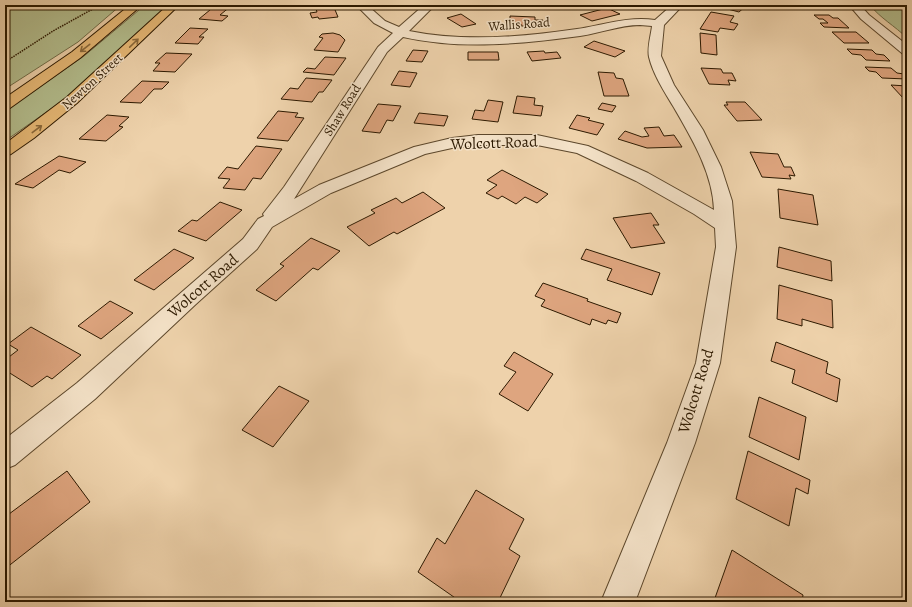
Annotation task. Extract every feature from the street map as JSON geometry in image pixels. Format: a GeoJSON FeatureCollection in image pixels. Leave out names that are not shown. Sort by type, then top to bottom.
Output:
{"type":"FeatureCollection","features":[{"type":"Feature","properties":{"kind":"main road"},"geometry":{"type":"LineString","coordinates":[[5,105],[76,55],[137,5]]}},
{"type":"Feature","properties":{"kind":"main road","name":"Newton Street"},"geometry":{"type":"LineString","coordinates":[[5,151],[35,130],[81,93],[174,5]]}},
{"type":"Feature","properties":{"kind":"street","name":"Wallis Road"},"geometry":{"type":"LineString","coordinates":[[361,5],[371,16],[384,25],[401,32],[415,36],[449,40],[519,39],[591,31],[635,22],[658,24]]}},
{"type":"Feature","properties":{"kind":"street","name":"Shaw Road"},"geometry":{"type":"LineString","coordinates":[[265,223],[291,191],[382,50],[430,5]]}},
{"type":"Feature","properties":{"kind":"street"},"geometry":{"type":"LineString","coordinates":[[678,5],[658,24],[655,56],[666,85],[695,130],[713,167],[724,202],[724,224]]}},
{"type":"Feature","properties":{"kind":"street"},"geometry":{"type":"LineString","coordinates":[[854,5],[865,17],[907,51]]}},
{"type":"Feature","properties":{"kind":"street","name":"Wolcott Road"},"geometry":{"type":"LineString","coordinates":[[5,456],[86,391],[250,244],[265,223],[325,189],[420,150],[452,143],[478,140],[538,140],[582,149],[642,177],[702,210],[724,224],[726,246],[708,363],[681,443],[618,602]]}},
{"type":"Feature","properties":{"kind":"path"},"geometry":{"type":"LineString","coordinates":[[5,62],[59,28],[100,5]]}},
{"type":"Feature","properties":{"kind":"green space"},"geometry":{"type":"Polygon","coordinates":[[[5,5],[121,5],[78,42],[5,89],[5,5]]]}},
{"type":"Feature","properties":{"kind":"green space"},"geometry":{"type":"Polygon","coordinates":[[[145,5],[169,5],[80,86],[58,104],[5,141],[5,111],[84,56],[145,5]]]}},
{"type":"Feature","properties":{"kind":"green space"},"geometry":{"type":"Polygon","coordinates":[[[870,5],[907,5],[907,38],[878,14],[870,5]]]}},
{"type":"Feature","properties":{"kind":"building"},"geometry":{"type":"Polygon","coordinates":[[[216,5],[231,6],[220,15],[228,16],[222,21],[199,19],[216,5]]]}},
{"type":"Feature","properties":{"kind":"building"},"geometry":{"type":"Polygon","coordinates":[[[333,5],[338,17],[319,19],[318,17],[312,18],[310,13],[317,12],[316,9],[322,8],[322,6],[333,5]]]}},
{"type":"Feature","properties":{"kind":"building"},"geometry":{"type":"Polygon","coordinates":[[[722,5],[747,5],[739,12],[720,7],[722,5]]]}},
{"type":"Feature","properties":{"kind":"building"},"geometry":{"type":"Polygon","coordinates":[[[607,8],[620,14],[592,21],[580,15],[607,8]]]}},
{"type":"Feature","properties":{"kind":"building"},"geometry":{"type":"Polygon","coordinates":[[[711,12],[734,16],[730,22],[738,24],[734,30],[720,28],[718,32],[700,29],[711,12]]]}},
{"type":"Feature","properties":{"kind":"building"},"geometry":{"type":"Polygon","coordinates":[[[461,14],[476,24],[462,27],[447,18],[461,14]]]}},
{"type":"Feature","properties":{"kind":"building"},"geometry":{"type":"Polygon","coordinates":[[[814,15],[829,15],[833,18],[838,18],[849,28],[824,27],[820,23],[828,23],[814,15]]]}},
{"type":"Feature","properties":{"kind":"building"},"geometry":{"type":"Polygon","coordinates":[[[510,16],[535,17],[535,20],[543,20],[544,26],[521,26],[521,24],[510,24],[510,16]]]}},
{"type":"Feature","properties":{"kind":"building"},"geometry":{"type":"Polygon","coordinates":[[[190,28],[208,29],[199,37],[204,37],[198,44],[175,43],[190,28]]]}},
{"type":"Feature","properties":{"kind":"building"},"geometry":{"type":"Polygon","coordinates":[[[832,32],[856,32],[869,43],[844,43],[832,32]]]}},
{"type":"Feature","properties":{"kind":"building"},"geometry":{"type":"Polygon","coordinates":[[[333,33],[340,35],[345,40],[338,52],[314,50],[323,38],[319,37],[322,34],[333,33]]]}},
{"type":"Feature","properties":{"kind":"building"},"geometry":{"type":"Polygon","coordinates":[[[700,33],[716,35],[717,55],[701,53],[700,33]]]}},
{"type":"Feature","properties":{"kind":"building"},"geometry":{"type":"Polygon","coordinates":[[[594,41],[625,51],[615,57],[584,47],[594,41]]]}},
{"type":"Feature","properties":{"kind":"building"},"geometry":{"type":"Polygon","coordinates":[[[847,49],[872,50],[876,54],[884,55],[890,61],[866,60],[861,55],[852,54],[847,49]]]}},
{"type":"Feature","properties":{"kind":"building"},"geometry":{"type":"Polygon","coordinates":[[[413,50],[428,51],[422,62],[406,61],[413,50]]]}},
{"type":"Feature","properties":{"kind":"building"},"geometry":{"type":"Polygon","coordinates":[[[544,51],[545,53],[557,52],[561,58],[532,61],[527,52],[544,51]]]}},
{"type":"Feature","properties":{"kind":"building"},"geometry":{"type":"Polygon","coordinates":[[[468,52],[498,52],[499,60],[468,60],[468,52]]]}},
{"type":"Feature","properties":{"kind":"building"},"geometry":{"type":"Polygon","coordinates":[[[166,53],[192,54],[175,72],[153,71],[160,63],[155,63],[166,53]]]}},
{"type":"Feature","properties":{"kind":"building"},"geometry":{"type":"Polygon","coordinates":[[[325,57],[346,58],[334,75],[303,72],[307,68],[315,69],[325,57]]]}},
{"type":"Feature","properties":{"kind":"building"},"geometry":{"type":"Polygon","coordinates":[[[865,67],[891,68],[897,73],[904,74],[907,79],[882,78],[876,72],[869,71],[865,67]]]}},
{"type":"Feature","properties":{"kind":"building"},"geometry":{"type":"Polygon","coordinates":[[[701,68],[721,69],[723,73],[732,73],[736,81],[728,80],[730,85],[709,84],[701,68]]]}},
{"type":"Feature","properties":{"kind":"building"},"geometry":{"type":"Polygon","coordinates":[[[399,71],[417,73],[410,87],[391,85],[399,71]]]}},
{"type":"Feature","properties":{"kind":"building"},"geometry":{"type":"Polygon","coordinates":[[[598,72],[614,73],[616,78],[623,79],[629,96],[604,96],[598,72]]]}},
{"type":"Feature","properties":{"kind":"building"},"geometry":{"type":"Polygon","coordinates":[[[306,78],[332,80],[323,92],[319,92],[312,102],[281,99],[290,88],[298,89],[306,78]]]}},
{"type":"Feature","properties":{"kind":"building"},"geometry":{"type":"Polygon","coordinates":[[[142,81],[169,82],[162,89],[154,89],[141,103],[120,102],[142,81]]]}},
{"type":"Feature","properties":{"kind":"building"},"geometry":{"type":"Polygon","coordinates":[[[891,85],[907,86],[907,99],[904,99],[891,85]]]}},
{"type":"Feature","properties":{"kind":"building"},"geometry":{"type":"Polygon","coordinates":[[[517,96],[535,98],[534,105],[543,106],[541,116],[513,113],[517,96]]]}},
{"type":"Feature","properties":{"kind":"building"},"geometry":{"type":"Polygon","coordinates":[[[488,100],[503,102],[498,122],[472,119],[475,110],[484,111],[488,100]]]}},
{"type":"Feature","properties":{"kind":"building"},"geometry":{"type":"Polygon","coordinates":[[[726,102],[745,102],[762,120],[737,121],[724,105],[728,105],[726,102]]]}},
{"type":"Feature","properties":{"kind":"building"},"geometry":{"type":"Polygon","coordinates":[[[602,103],[616,106],[612,112],[598,109],[602,103]]]}},
{"type":"Feature","properties":{"kind":"building"},"geometry":{"type":"Polygon","coordinates":[[[378,104],[401,106],[393,121],[387,120],[380,133],[362,131],[378,104]]]}},
{"type":"Feature","properties":{"kind":"building"},"geometry":{"type":"Polygon","coordinates":[[[278,111],[298,113],[295,117],[304,118],[288,141],[257,138],[278,111]]]}},
{"type":"Feature","properties":{"kind":"building"},"geometry":{"type":"Polygon","coordinates":[[[419,113],[448,116],[444,126],[414,123],[419,113]]]}},
{"type":"Feature","properties":{"kind":"building"},"geometry":{"type":"Polygon","coordinates":[[[107,115],[129,117],[119,126],[123,127],[106,141],[79,139],[107,115]]]}},
{"type":"Feature","properties":{"kind":"building"},"geometry":{"type":"Polygon","coordinates":[[[577,115],[590,118],[588,120],[604,124],[597,135],[569,128],[577,115]]]}},
{"type":"Feature","properties":{"kind":"building"},"geometry":{"type":"Polygon","coordinates":[[[659,127],[664,136],[674,135],[682,147],[647,148],[618,139],[625,131],[642,137],[649,136],[644,128],[659,127]]]}},
{"type":"Feature","properties":{"kind":"building"},"geometry":{"type":"Polygon","coordinates":[[[256,146],[282,149],[261,179],[253,178],[245,190],[223,188],[230,179],[218,178],[227,167],[238,169],[256,146]]]}},
{"type":"Feature","properties":{"kind":"building"},"geometry":{"type":"Polygon","coordinates":[[[750,152],[778,154],[784,167],[791,167],[795,176],[789,175],[791,179],[762,177],[750,152]]]}},
{"type":"Feature","properties":{"kind":"building"},"geometry":{"type":"Polygon","coordinates":[[[59,156],[86,162],[70,173],[59,170],[33,188],[15,184],[59,156]]]}},
{"type":"Feature","properties":{"kind":"building"},"geometry":{"type":"Polygon","coordinates":[[[502,170],[548,194],[537,203],[525,197],[516,204],[502,196],[498,199],[486,193],[497,185],[487,180],[502,170]]]}},
{"type":"Feature","properties":{"kind":"building"},"geometry":{"type":"Polygon","coordinates":[[[778,189],[813,195],[818,225],[780,218],[778,189]]]}},
{"type":"Feature","properties":{"kind":"building"},"geometry":{"type":"Polygon","coordinates":[[[423,192],[445,208],[397,234],[394,232],[369,246],[347,227],[375,213],[371,210],[396,198],[402,203],[423,192]]]}},
{"type":"Feature","properties":{"kind":"building"},"geometry":{"type":"Polygon","coordinates":[[[220,202],[242,210],[206,241],[178,231],[192,220],[197,221],[220,202]]]}},
{"type":"Feature","properties":{"kind":"building"},"geometry":{"type":"Polygon","coordinates":[[[651,213],[659,225],[653,225],[665,243],[631,248],[613,218],[651,213]]]}},
{"type":"Feature","properties":{"kind":"building"},"geometry":{"type":"Polygon","coordinates":[[[311,238],[340,251],[318,270],[313,268],[276,301],[256,290],[284,266],[280,264],[311,238]]]}},
{"type":"Feature","properties":{"kind":"building"},"geometry":{"type":"Polygon","coordinates":[[[779,247],[831,261],[832,281],[777,267],[779,247]]]}},
{"type":"Feature","properties":{"kind":"building"},"geometry":{"type":"Polygon","coordinates":[[[174,249],[194,258],[154,290],[134,280],[174,249]]]}},
{"type":"Feature","properties":{"kind":"building"},"geometry":{"type":"Polygon","coordinates":[[[586,249],[660,273],[652,295],[607,280],[612,269],[581,259],[586,249]]]}},
{"type":"Feature","properties":{"kind":"building"},"geometry":{"type":"Polygon","coordinates":[[[543,283],[588,299],[587,301],[621,313],[617,323],[608,320],[606,324],[592,319],[590,325],[541,306],[545,300],[535,296],[543,283]]]}},
{"type":"Feature","properties":{"kind":"building"},"geometry":{"type":"Polygon","coordinates":[[[779,285],[832,300],[833,328],[802,319],[802,326],[777,319],[779,285]]]}},
{"type":"Feature","properties":{"kind":"building"},"geometry":{"type":"Polygon","coordinates":[[[110,301],[133,313],[101,339],[78,326],[110,301]]]}},
{"type":"Feature","properties":{"kind":"building"},"geometry":{"type":"Polygon","coordinates":[[[31,327],[81,355],[52,379],[47,376],[32,387],[5,370],[5,360],[18,350],[8,344],[31,327]]]}},
{"type":"Feature","properties":{"kind":"building"},"geometry":{"type":"Polygon","coordinates":[[[776,342],[828,362],[826,373],[840,379],[837,402],[792,383],[795,370],[771,361],[776,342]]]}},
{"type":"Feature","properties":{"kind":"building"},"geometry":{"type":"Polygon","coordinates":[[[514,352],[553,374],[528,411],[499,394],[516,372],[504,366],[514,352]]]}},
{"type":"Feature","properties":{"kind":"building"},"geometry":{"type":"Polygon","coordinates":[[[279,386],[309,401],[273,447],[242,430],[279,386]]]}},
{"type":"Feature","properties":{"kind":"building"},"geometry":{"type":"Polygon","coordinates":[[[759,397],[806,417],[799,460],[749,437],[759,397]]]}},
{"type":"Feature","properties":{"kind":"building"},"geometry":{"type":"Polygon","coordinates":[[[748,451],[810,480],[808,494],[796,488],[789,526],[736,499],[748,451]]]}},
{"type":"Feature","properties":{"kind":"building"},"geometry":{"type":"Polygon","coordinates":[[[67,471],[90,502],[6,568],[5,517],[67,471]]]}},
{"type":"Feature","properties":{"kind":"building"},"geometry":{"type":"Polygon","coordinates":[[[476,490],[524,519],[509,549],[520,556],[498,602],[461,602],[418,572],[437,538],[445,544],[476,490]]]}},
{"type":"Feature","properties":{"kind":"building"},"geometry":{"type":"Polygon","coordinates":[[[732,550],[803,595],[802,602],[721,602],[715,598],[732,550]]]}}]}
